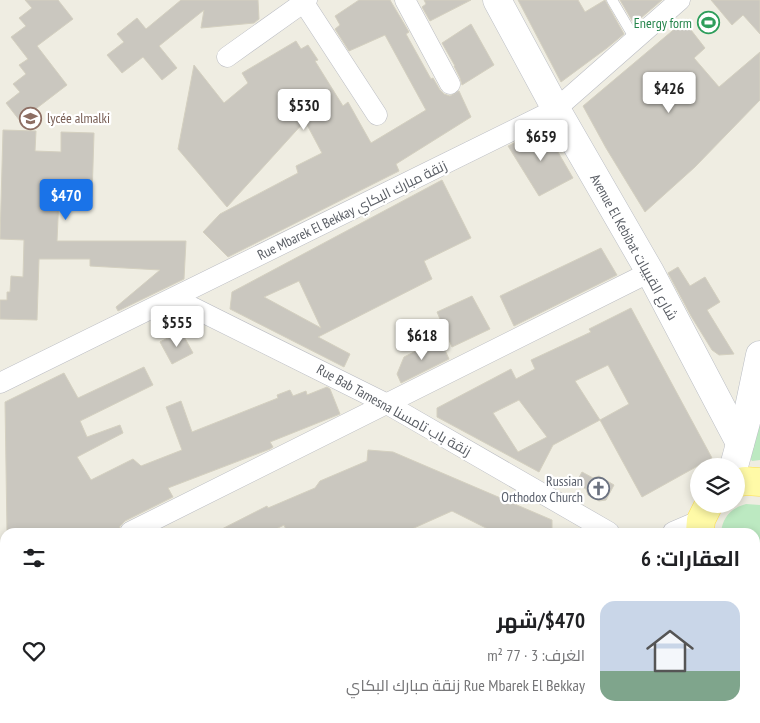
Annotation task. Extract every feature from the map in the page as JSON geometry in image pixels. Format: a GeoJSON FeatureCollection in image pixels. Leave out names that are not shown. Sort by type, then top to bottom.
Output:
{"type":"FeatureCollection","features":[{"type":"Feature","properties":{"kind":"main road"},"geometry":{"type":"LineString","coordinates":[[745,481],[760,482]]}},
{"type":"Feature","properties":{"kind":"street"},"geometry":{"type":"LineString","coordinates":[[404,0],[450,84]]}},
{"type":"Feature","properties":{"kind":"street","name":"Avenue El Kebibat شارع القبيبات"},"geometry":{"type":"LineString","coordinates":[[497,0],[556,109],[650,272],[737,455]]}},
{"type":"Feature","properties":{"kind":"street","name":"Rue Mbarek El Bekkay زنقة مبارك البكاي"},"geometry":{"type":"LineString","coordinates":[[0,383],[556,109],[680,0]]}},
{"type":"Feature","properties":{"kind":"street"},"geometry":{"type":"LineString","coordinates":[[227,57],[304,1],[378,115]]}},
{"type":"Feature","properties":{"kind":"street"},"geometry":{"type":"LineString","coordinates":[[138,528],[650,272]]}},
{"type":"Feature","properties":{"kind":"street","name":"Rue Bab Tamesna زنقة باب تامسنا"},"geometry":{"type":"LineString","coordinates":[[174,298],[387,404],[602,528]]}},
{"type":"Feature","properties":{"kind":"street"},"geometry":{"type":"LineString","coordinates":[[737,455],[760,355]]}},
{"type":"Feature","properties":{"kind":"street"},"geometry":{"type":"LineString","coordinates":[[682,528],[703,519]]}},
{"type":"Feature","properties":{"kind":"lane"},"geometry":{"type":"LineString","coordinates":[[612,0],[635,39]]}},
{"type":"Feature","properties":{"kind":"green space"},"geometry":{"type":"Polygon","coordinates":[[[760,414],[760,460],[752,461],[750,458],[760,414]]]}},
{"type":"Feature","properties":{"kind":"green space"},"geometry":{"type":"Polygon","coordinates":[[[746,504],[760,505],[760,528],[722,528],[729,514],[745,513],[746,504]]]}},
{"type":"Feature","properties":{"kind":"building"},"geometry":{"type":"Polygon","coordinates":[[[25,0],[58,0],[73,19],[37,46],[67,85],[20,121],[6,103],[20,92],[13,84],[26,74],[19,65],[28,59],[11,37],[26,26],[19,18],[32,8],[25,0]]]}},
{"type":"Feature","properties":{"kind":"building"},"geometry":{"type":"Polygon","coordinates":[[[181,0],[258,0],[259,19],[254,23],[201,28],[204,10],[159,46],[177,68],[162,80],[143,57],[122,73],[107,55],[124,42],[117,34],[137,18],[146,29],[181,0]]]}},
{"type":"Feature","properties":{"kind":"building"},"geometry":{"type":"Polygon","coordinates":[[[359,0],[390,0],[409,32],[406,34],[431,79],[433,78],[444,94],[450,96],[459,91],[471,117],[396,164],[399,171],[228,257],[203,232],[220,214],[298,173],[296,166],[322,153],[305,121],[227,207],[178,149],[194,65],[224,103],[248,83],[242,73],[296,41],[301,49],[308,45],[318,60],[315,61],[343,106],[348,102],[371,143],[426,110],[385,35],[349,51],[335,29],[340,25],[335,16],[359,0]]]}},
{"type":"Feature","properties":{"kind":"building"},"geometry":{"type":"Polygon","coordinates":[[[424,0],[471,0],[430,21],[422,7],[426,4],[424,0]]]}},
{"type":"Feature","properties":{"kind":"building"},"geometry":{"type":"Polygon","coordinates":[[[518,0],[578,0],[585,12],[605,0],[624,34],[561,82],[518,0]]]}},
{"type":"Feature","properties":{"kind":"building"},"geometry":{"type":"Polygon","coordinates":[[[620,0],[662,0],[634,24],[620,0]]]}},
{"type":"Feature","properties":{"kind":"building"},"geometry":{"type":"Polygon","coordinates":[[[711,0],[760,0],[760,34],[743,15],[732,25],[711,0]]]}},
{"type":"Feature","properties":{"kind":"building"},"geometry":{"type":"Polygon","coordinates":[[[684,21],[705,48],[694,58],[719,87],[760,52],[760,100],[695,167],[645,212],[583,106],[684,21]]]}},
{"type":"Feature","properties":{"kind":"building"},"geometry":{"type":"Polygon","coordinates":[[[471,24],[494,65],[462,85],[455,66],[442,43],[471,24]]]}},
{"type":"Feature","properties":{"kind":"building"},"geometry":{"type":"Polygon","coordinates":[[[544,128],[573,178],[539,196],[508,146],[544,128]]]}},
{"type":"Feature","properties":{"kind":"building"},"geometry":{"type":"Polygon","coordinates":[[[3,130],[36,131],[35,151],[61,152],[61,132],[94,133],[92,197],[59,197],[57,241],[186,241],[184,279],[118,311],[116,307],[160,270],[90,266],[90,259],[39,259],[37,320],[0,319],[0,300],[7,300],[7,292],[10,292],[11,276],[23,277],[24,240],[0,239],[3,130]]]}},
{"type":"Feature","properties":{"kind":"building"},"geometry":{"type":"Polygon","coordinates":[[[442,180],[471,238],[424,261],[432,279],[318,337],[350,354],[344,367],[230,309],[232,292],[442,180]],[[299,281],[264,297],[321,328],[299,281]]]}},
{"type":"Feature","properties":{"kind":"building"},"geometry":{"type":"Polygon","coordinates":[[[601,248],[617,275],[514,326],[500,296],[601,248]]]}},
{"type":"Feature","properties":{"kind":"building"},"geometry":{"type":"Polygon","coordinates":[[[678,267],[690,286],[705,277],[720,302],[707,310],[734,354],[719,355],[712,350],[668,273],[678,267]]]}},
{"type":"Feature","properties":{"kind":"building"},"geometry":{"type":"Polygon","coordinates":[[[472,296],[490,329],[452,347],[437,312],[472,296]]]}},
{"type":"Feature","properties":{"kind":"building"},"geometry":{"type":"Polygon","coordinates":[[[631,308],[712,458],[690,458],[690,470],[642,497],[600,420],[553,445],[539,472],[437,417],[437,408],[511,369],[516,379],[535,369],[531,360],[591,332],[589,329],[631,308]],[[608,365],[575,381],[600,420],[629,404],[608,365]],[[519,400],[493,413],[518,452],[547,437],[519,400]]]}},
{"type":"Feature","properties":{"kind":"building"},"geometry":{"type":"Polygon","coordinates":[[[181,331],[193,353],[172,364],[160,342],[181,331]]]}},
{"type":"Feature","properties":{"kind":"building"},"geometry":{"type":"Polygon","coordinates":[[[440,339],[449,359],[401,383],[397,374],[404,357],[440,339]]]}},
{"type":"Feature","properties":{"kind":"building"},"geometry":{"type":"Polygon","coordinates":[[[144,367],[153,385],[80,421],[87,437],[120,425],[123,433],[77,457],[91,480],[133,459],[141,466],[182,450],[166,407],[181,401],[192,432],[278,398],[277,395],[290,390],[293,396],[306,391],[307,395],[327,387],[330,389],[340,414],[270,442],[273,447],[270,449],[168,488],[173,497],[125,521],[119,528],[7,528],[5,402],[64,373],[78,398],[144,367]]]}},
{"type":"Feature","properties":{"kind":"building"},"geometry":{"type":"Polygon","coordinates":[[[368,450],[393,452],[552,520],[552,528],[486,528],[452,511],[414,528],[285,528],[284,525],[278,528],[224,528],[267,506],[268,508],[315,488],[320,481],[367,461],[368,450]]]}},
{"type":"Feature","properties":{"kind":"building"},"geometry":{"type":"Polygon","coordinates":[[[582,472],[593,478],[599,476],[614,485],[606,500],[599,501],[588,495],[586,489],[576,483],[582,472]]]}},
{"type":"Feature","properties":{"kind":"place","name":"Energy form"},"geometry":{"type":"Point","coordinates":[708,23]}},
{"type":"Feature","properties":{"kind":"place","name":"lycée almalki"},"geometry":{"type":"Point","coordinates":[31,118]}},
{"type":"Feature","properties":{"kind":"place","name":"Russian Orthodox Church"},"geometry":{"type":"Point","coordinates":[599,489]}}]}
